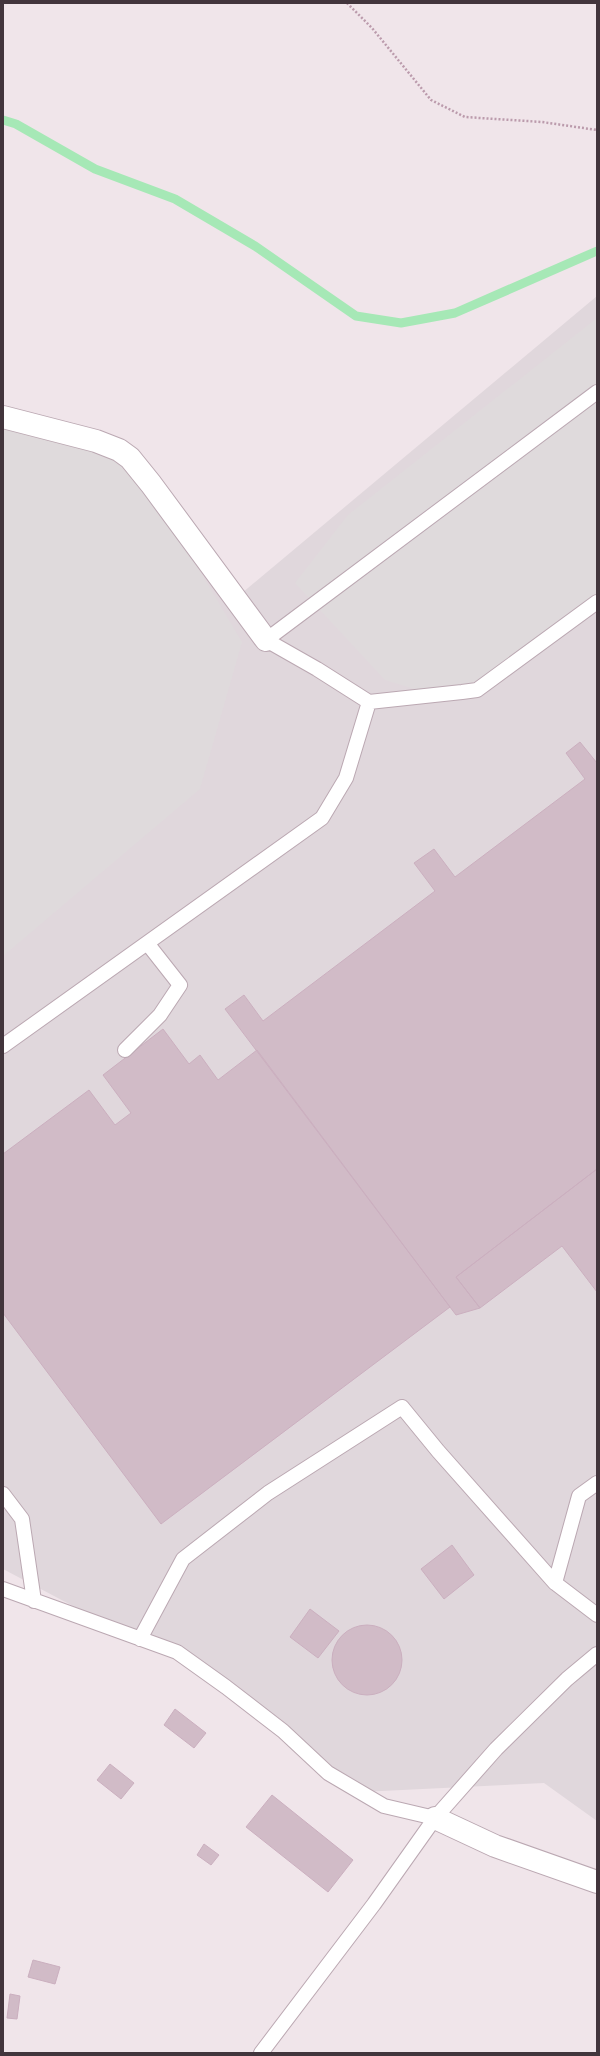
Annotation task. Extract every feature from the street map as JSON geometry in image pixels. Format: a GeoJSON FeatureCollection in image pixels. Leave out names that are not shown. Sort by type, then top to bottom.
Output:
{"type":"FeatureCollection","features":[{"type":"Feature","properties":{"kind":"street"},"geometry":{"type":"LineString","coordinates":[[3,417],[96,441],[119,450],[130,458],[151,484],[266,640]]}},
{"type":"Feature","properties":{"kind":"street"},"geometry":{"type":"LineString","coordinates":[[435,1818],[495,1846],[597,1882]]}},
{"type":"Feature","properties":{"kind":"lane"},"geometry":{"type":"LineString","coordinates":[[597,392],[266,640],[317,669],[369,702],[477,690],[597,602]]}},
{"type":"Feature","properties":{"kind":"lane"},"geometry":{"type":"LineString","coordinates":[[3,1046],[322,818],[346,778],[369,702]]}},
{"type":"Feature","properties":{"kind":"lane"},"geometry":{"type":"LineString","coordinates":[[125,1050],[160,1015],[180,985],[147,943]]}},
{"type":"Feature","properties":{"kind":"lane"},"geometry":{"type":"LineString","coordinates":[[140,1639],[183,1559],[268,1493],[402,1407],[438,1451],[555,1582],[597,1615]]}},
{"type":"Feature","properties":{"kind":"lane"},"geometry":{"type":"LineString","coordinates":[[555,1582],[578,1496],[597,1483]]}},
{"type":"Feature","properties":{"kind":"lane"},"geometry":{"type":"LineString","coordinates":[[3,1494],[22,1519],[34,1601]]}},
{"type":"Feature","properties":{"kind":"lane"},"geometry":{"type":"LineString","coordinates":[[3,1589],[177,1652],[226,1687],[283,1731],[328,1772],[384,1806],[435,1818]]}},
{"type":"Feature","properties":{"kind":"lane"},"geometry":{"type":"LineString","coordinates":[[261,2053],[374,1904],[435,1818],[496,1749],[567,1679],[597,1654]]}},
{"type":"Feature","properties":{"kind":"path"},"geometry":{"type":"LineString","coordinates":[[347,3],[372,28],[432,100],[465,117],[542,122],[597,130]]}},
{"type":"Feature","properties":{"kind":"shaded area"},"geometry":{"type":"Polygon","coordinates":[[[597,296],[597,1821],[544,1783],[361,1792],[226,1687],[3,1569],[3,421],[130,458],[236,598],[597,296]]]}},
{"type":"Feature","properties":{"kind":"shaded area"},"geometry":{"type":"Polygon","coordinates":[[[597,318],[597,601],[477,690],[435,695],[385,680],[295,583],[348,515],[597,318]]]}},
{"type":"Feature","properties":{"kind":"shaded area"},"geometry":{"type":"Polygon","coordinates":[[[3,421],[130,458],[138,467],[242,642],[200,789],[3,956],[3,421]]]}},
{"type":"Feature","properties":{"kind":"building"},"geometry":{"type":"Polygon","coordinates":[[[580,742],[597,763],[597,1169],[456,1277],[480,1308],[456,1315],[225,1009],[244,995],[263,1021],[435,891],[414,863],[434,849],[455,877],[585,779],[566,753],[580,742]]]}},
{"type":"Feature","properties":{"kind":"building"},"geometry":{"type":"Polygon","coordinates":[[[163,1029],[189,1064],[200,1055],[218,1080],[257,1050],[450,1307],[161,1524],[3,1313],[3,1154],[89,1090],[115,1125],[131,1113],[103,1075],[163,1029]]]}},
{"type":"Feature","properties":{"kind":"building"},"geometry":{"type":"Polygon","coordinates":[[[597,1169],[597,1292],[562,1246],[480,1308],[456,1277],[597,1169]]]}},
{"type":"Feature","properties":{"kind":"building"},"geometry":{"type":"Polygon","coordinates":[[[452,1545],[474,1575],[444,1599],[421,1569],[452,1545]]]}},
{"type":"Feature","properties":{"kind":"building"},"geometry":{"type":"Polygon","coordinates":[[[310,1609],[339,1631],[318,1658],[290,1637],[310,1609]]]}},
{"type":"Feature","properties":{"kind":"building"},"geometry":{"type":"Polygon","coordinates":[[[367,1625],[380,1628],[392,1635],[399,1647],[402,1660],[399,1673],[392,1685],[380,1692],[367,1695],[354,1692],[342,1685],[335,1673],[332,1660],[335,1647],[342,1635],[354,1628],[367,1625]]]}},
{"type":"Feature","properties":{"kind":"building"},"geometry":{"type":"Polygon","coordinates":[[[175,1709],[206,1733],[194,1748],[164,1725],[175,1709]]]}},
{"type":"Feature","properties":{"kind":"building"},"geometry":{"type":"Polygon","coordinates":[[[110,1764],[134,1783],[121,1799],[97,1780],[110,1764]]]}},
{"type":"Feature","properties":{"kind":"building"},"geometry":{"type":"Polygon","coordinates":[[[272,1795],[353,1860],[328,1892],[246,1827],[272,1795]]]}},
{"type":"Feature","properties":{"kind":"building"},"geometry":{"type":"Polygon","coordinates":[[[204,1844],[219,1855],[211,1865],[197,1855],[204,1844]]]}},
{"type":"Feature","properties":{"kind":"building"},"geometry":{"type":"Polygon","coordinates":[[[33,1960],[60,1967],[55,1984],[28,1977],[33,1960]]]}},
{"type":"Feature","properties":{"kind":"building"},"geometry":{"type":"Polygon","coordinates":[[[10,1994],[20,1996],[17,2019],[7,2018],[10,1994]]]}},
{"type":"Feature","properties":{"kind":"waterway"},"geometry":{"type":"LineString","coordinates":[[3,120],[16,124],[95,169],[175,199],[255,246],[356,316],[401,323],[455,313],[597,251]]}}]}
